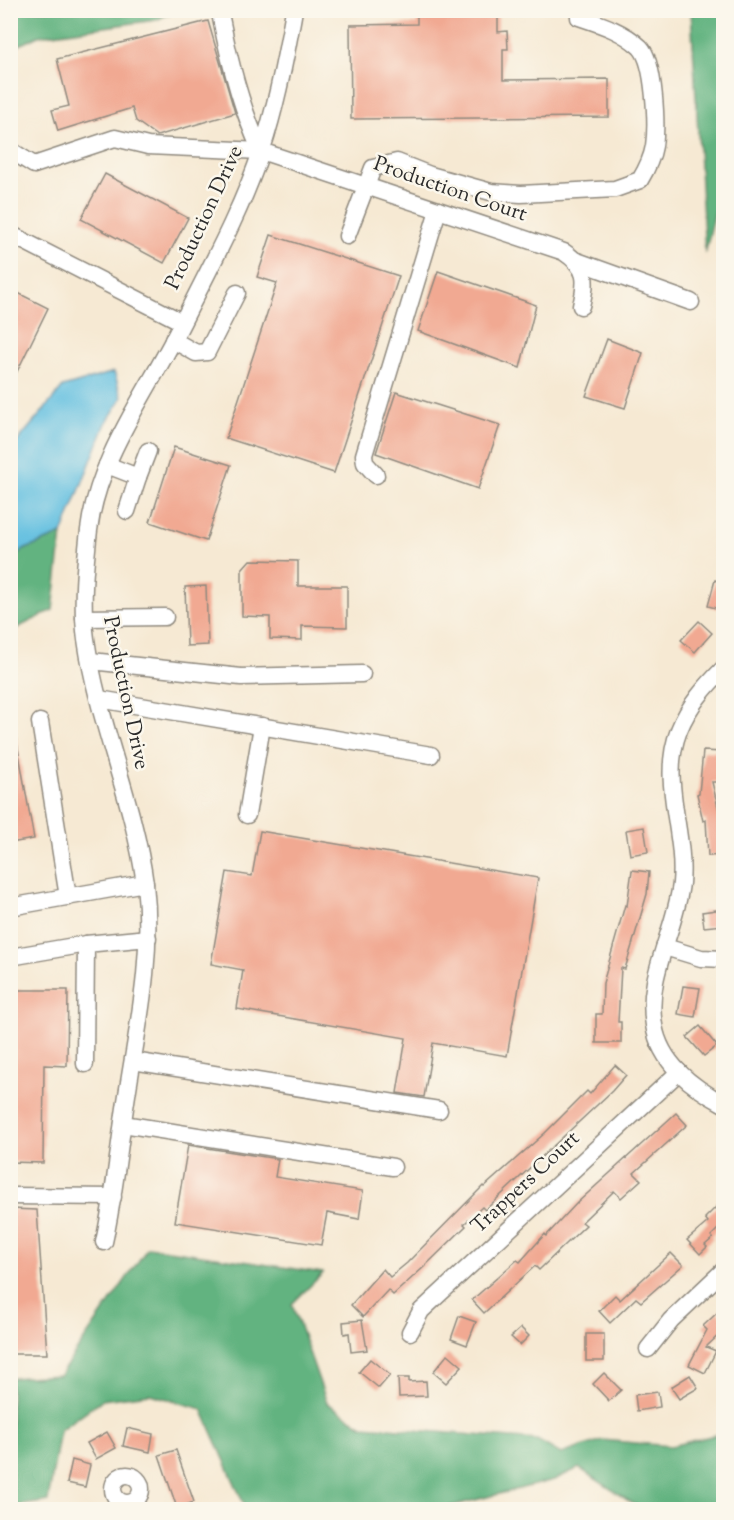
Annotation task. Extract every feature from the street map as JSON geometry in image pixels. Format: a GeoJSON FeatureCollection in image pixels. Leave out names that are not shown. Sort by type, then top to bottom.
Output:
{"type":"FeatureCollection","features":[{"type":"Feature","properties":{"kind":"street","name":"Production Drive"},"geometry":{"type":"LineString","coordinates":[[104,1242],[141,1017],[148,938],[145,883],[128,807],[99,699],[84,618],[83,587],[89,526],[107,465],[227,235],[261,151],[275,105],[294,10]]}},
{"type":"Feature","properties":{"kind":"street"},"geometry":{"type":"LineString","coordinates":[[347,236],[373,168],[397,162],[430,175],[491,192],[521,194],[615,189],[640,180],[654,147],[655,116],[651,75],[642,49],[613,28],[579,17],[579,10]]}},
{"type":"Feature","properties":{"kind":"street"},"geometry":{"type":"LineString","coordinates":[[221,18],[230,66],[245,117],[261,151]]}},
{"type":"Feature","properties":{"kind":"street","name":"Production Court"},"geometry":{"type":"LineString","coordinates":[[10,150],[34,165],[115,138],[148,146],[261,151],[564,252],[577,261],[691,302]]}},
{"type":"Feature","properties":{"kind":"street"},"geometry":{"type":"LineString","coordinates":[[376,475],[365,463],[364,455],[438,210]]}},
{"type":"Feature","properties":{"kind":"street"},"geometry":{"type":"LineString","coordinates":[[10,234],[182,322]]}},
{"type":"Feature","properties":{"kind":"street"},"geometry":{"type":"LineString","coordinates":[[577,261],[585,280],[581,306]]}},
{"type":"Feature","properties":{"kind":"street"},"geometry":{"type":"LineString","coordinates":[[173,339],[196,352],[207,352],[237,293]]}},
{"type":"Feature","properties":{"kind":"street"},"geometry":{"type":"LineString","coordinates":[[127,511],[148,451]]}},
{"type":"Feature","properties":{"kind":"street"},"geometry":{"type":"LineString","coordinates":[[107,465],[138,477]]}},
{"type":"Feature","properties":{"kind":"street"},"geometry":{"type":"LineString","coordinates":[[84,618],[165,617]]}},
{"type":"Feature","properties":{"kind":"street"},"geometry":{"type":"LineString","coordinates":[[91,661],[241,677],[362,674]]}},
{"type":"Feature","properties":{"kind":"street"},"geometry":{"type":"LineString","coordinates":[[723,668],[699,693],[679,730],[674,751],[671,791],[681,860],[681,883],[654,988],[654,1025],[667,1058],[678,1072],[701,1092],[723,1104]]}},
{"type":"Feature","properties":{"kind":"street"},"geometry":{"type":"LineString","coordinates":[[99,699],[431,754]]}},
{"type":"Feature","properties":{"kind":"street"},"geometry":{"type":"LineString","coordinates":[[40,722],[68,897]]}},
{"type":"Feature","properties":{"kind":"street"},"geometry":{"type":"LineString","coordinates":[[247,815],[262,726]]}},
{"type":"Feature","properties":{"kind":"street"},"geometry":{"type":"LineString","coordinates":[[10,907],[145,883]]}},
{"type":"Feature","properties":{"kind":"street"},"geometry":{"type":"LineString","coordinates":[[10,957],[86,944],[148,938]]}},
{"type":"Feature","properties":{"kind":"street"},"geometry":{"type":"LineString","coordinates":[[85,1064],[86,944]]}},
{"type":"Feature","properties":{"kind":"street"},"geometry":{"type":"LineString","coordinates":[[665,947],[701,958],[723,958]]}},
{"type":"Feature","properties":{"kind":"street"},"geometry":{"type":"LineString","coordinates":[[133,1061],[439,1110]]}},
{"type":"Feature","properties":{"kind":"street","name":"Trappers Court"},"geometry":{"type":"LineString","coordinates":[[410,1332],[421,1311],[678,1072]]}},
{"type":"Feature","properties":{"kind":"street"},"geometry":{"type":"LineString","coordinates":[[123,1124],[393,1167]]}},
{"type":"Feature","properties":{"kind":"street"},"geometry":{"type":"LineString","coordinates":[[10,1196],[112,1197]]}},
{"type":"Feature","properties":{"kind":"street"},"geometry":{"type":"LineString","coordinates":[[648,1349],[671,1320],[723,1270]]}},
{"type":"Feature","properties":{"kind":"green space"},"geometry":{"type":"Polygon","coordinates":[[[10,11],[176,11],[156,20],[38,36],[11,49],[10,11]]]}},
{"type":"Feature","properties":{"kind":"green space"},"geometry":{"type":"Polygon","coordinates":[[[691,11],[723,11],[723,178],[705,254],[691,11]]]}},
{"type":"Feature","properties":{"kind":"green space"},"geometry":{"type":"Polygon","coordinates":[[[62,534],[53,610],[11,631],[10,562],[21,551],[62,534]]]}},
{"type":"Feature","properties":{"kind":"green space"},"geometry":{"type":"Polygon","coordinates":[[[148,1247],[323,1273],[292,1304],[327,1403],[363,1426],[537,1440],[561,1454],[602,1440],[671,1446],[723,1433],[723,1509],[641,1509],[579,1468],[554,1480],[440,1509],[246,1509],[202,1409],[150,1394],[102,1400],[60,1430],[48,1501],[11,1507],[11,1378],[60,1375],[148,1247]]]}},
{"type":"Feature","properties":{"kind":"water"},"geometry":{"type":"Polygon","coordinates":[[[114,372],[122,398],[106,423],[62,534],[21,551],[11,562],[11,449],[63,387],[114,372]]]}},
{"type":"Feature","properties":{"kind":"building"},"geometry":{"type":"Polygon","coordinates":[[[498,13],[498,32],[507,31],[508,49],[503,49],[503,80],[609,79],[609,117],[351,119],[350,25],[417,24],[417,14],[498,13]]]}},
{"type":"Feature","properties":{"kind":"building"},"geometry":{"type":"Polygon","coordinates":[[[208,21],[235,113],[157,136],[136,121],[132,108],[58,131],[52,110],[69,106],[57,59],[208,21]]]}},
{"type":"Feature","properties":{"kind":"building"},"geometry":{"type":"Polygon","coordinates":[[[105,174],[188,218],[164,263],[81,219],[105,174]]]}},
{"type":"Feature","properties":{"kind":"building"},"geometry":{"type":"Polygon","coordinates":[[[271,235],[399,276],[334,473],[226,438],[277,283],[257,277],[271,235]]]}},
{"type":"Feature","properties":{"kind":"building"},"geometry":{"type":"Polygon","coordinates":[[[438,271],[536,305],[520,368],[418,331],[438,271]]]}},
{"type":"Feature","properties":{"kind":"building"},"geometry":{"type":"Polygon","coordinates":[[[10,289],[48,308],[10,386],[10,289]]]}},
{"type":"Feature","properties":{"kind":"building"},"geometry":{"type":"Polygon","coordinates":[[[607,339],[643,353],[625,408],[586,396],[607,339]]]}},
{"type":"Feature","properties":{"kind":"building"},"geometry":{"type":"Polygon","coordinates":[[[396,392],[500,425],[478,489],[376,453],[396,392]]]}},
{"type":"Feature","properties":{"kind":"building"},"geometry":{"type":"Polygon","coordinates":[[[174,447],[231,465],[206,541],[150,522],[174,447]]]}},
{"type":"Feature","properties":{"kind":"building"},"geometry":{"type":"Polygon","coordinates":[[[250,560],[298,561],[298,586],[347,586],[347,627],[302,626],[302,640],[270,639],[270,617],[242,616],[242,569],[250,560]]]}},
{"type":"Feature","properties":{"kind":"building"},"geometry":{"type":"Polygon","coordinates":[[[715,580],[723,582],[723,610],[708,606],[715,580]]]}},
{"type":"Feature","properties":{"kind":"building"},"geometry":{"type":"Polygon","coordinates":[[[206,586],[208,645],[187,646],[185,587],[206,586]]]}},
{"type":"Feature","properties":{"kind":"building"},"geometry":{"type":"Polygon","coordinates":[[[699,621],[712,633],[695,652],[681,640],[699,621]]]}},
{"type":"Feature","properties":{"kind":"building"},"geometry":{"type":"Polygon","coordinates":[[[10,737],[16,737],[34,839],[10,843],[10,737]]]}},
{"type":"Feature","properties":{"kind":"building"},"geometry":{"type":"Polygon","coordinates":[[[703,751],[723,752],[722,782],[712,782],[722,824],[723,855],[708,856],[706,820],[703,821],[697,794],[699,793],[703,751]]]}},
{"type":"Feature","properties":{"kind":"building"},"geometry":{"type":"Polygon","coordinates":[[[644,827],[648,852],[630,855],[626,830],[644,827]]]}},
{"type":"Feature","properties":{"kind":"building"},"geometry":{"type":"Polygon","coordinates":[[[260,831],[538,878],[507,1056],[433,1043],[424,1097],[397,1093],[406,1038],[237,1009],[243,970],[211,964],[227,872],[252,876],[260,831]]]}},
{"type":"Feature","properties":{"kind":"building"},"geometry":{"type":"Polygon","coordinates":[[[632,870],[649,872],[647,894],[633,942],[625,969],[621,968],[618,1022],[621,1022],[621,1043],[596,1043],[596,1014],[602,1014],[603,983],[625,905],[627,906],[632,870]]]}},
{"type":"Feature","properties":{"kind":"building"},"geometry":{"type":"Polygon","coordinates":[[[723,909],[723,925],[704,927],[702,912],[723,909]]]}},
{"type":"Feature","properties":{"kind":"building"},"geometry":{"type":"Polygon","coordinates":[[[683,986],[700,988],[695,1017],[678,1014],[683,986]]]}},
{"type":"Feature","properties":{"kind":"building"},"geometry":{"type":"Polygon","coordinates":[[[15,990],[68,990],[67,1066],[44,1065],[43,1163],[10,1162],[10,1010],[14,1010],[15,990]]]}},
{"type":"Feature","properties":{"kind":"building"},"geometry":{"type":"Polygon","coordinates":[[[700,1026],[717,1046],[704,1056],[687,1037],[700,1026]]]}},
{"type":"Feature","properties":{"kind":"building"},"geometry":{"type":"Polygon","coordinates":[[[615,1065],[626,1075],[612,1091],[485,1210],[482,1207],[424,1267],[393,1295],[388,1290],[363,1317],[351,1305],[383,1269],[390,1277],[407,1263],[483,1186],[545,1133],[587,1091],[590,1094],[615,1065]]]}},
{"type":"Feature","properties":{"kind":"building"},"geometry":{"type":"Polygon","coordinates":[[[676,1113],[687,1125],[634,1173],[641,1180],[621,1198],[614,1191],[582,1222],[586,1225],[539,1270],[535,1266],[484,1313],[472,1300],[517,1260],[520,1262],[577,1203],[676,1113]]]}},
{"type":"Feature","properties":{"kind":"building"},"geometry":{"type":"Polygon","coordinates":[[[188,1145],[278,1159],[275,1177],[363,1191],[359,1219],[327,1213],[321,1245],[175,1222],[188,1145]]]}},
{"type":"Feature","properties":{"kind":"building"},"geometry":{"type":"Polygon","coordinates":[[[723,1200],[723,1224],[711,1236],[713,1238],[700,1254],[687,1240],[708,1222],[705,1218],[723,1200]]]}},
{"type":"Feature","properties":{"kind":"building"},"geometry":{"type":"Polygon","coordinates":[[[10,1209],[37,1210],[47,1354],[10,1354],[10,1209]]]}},
{"type":"Feature","properties":{"kind":"building"},"geometry":{"type":"Polygon","coordinates":[[[671,1253],[683,1265],[641,1302],[636,1298],[610,1323],[599,1311],[615,1295],[620,1300],[671,1253]]]}},
{"type":"Feature","properties":{"kind":"building"},"geometry":{"type":"Polygon","coordinates":[[[718,1312],[723,1317],[723,1331],[706,1347],[716,1351],[705,1373],[689,1365],[707,1330],[703,1326],[718,1312]]]}},
{"type":"Feature","properties":{"kind":"building"},"geometry":{"type":"Polygon","coordinates":[[[459,1316],[476,1322],[467,1345],[451,1339],[459,1316]]]}},
{"type":"Feature","properties":{"kind":"building"},"geometry":{"type":"Polygon","coordinates":[[[362,1320],[367,1350],[351,1352],[349,1333],[344,1334],[343,1322],[362,1320]]]}},
{"type":"Feature","properties":{"kind":"building"},"geometry":{"type":"Polygon","coordinates":[[[521,1328],[529,1336],[520,1345],[511,1337],[521,1328]]]}},
{"type":"Feature","properties":{"kind":"building"},"geometry":{"type":"Polygon","coordinates":[[[586,1334],[604,1334],[604,1361],[586,1361],[586,1334]]]}},
{"type":"Feature","properties":{"kind":"building"},"geometry":{"type":"Polygon","coordinates":[[[448,1354],[462,1366],[446,1383],[433,1372],[448,1354]]]}},
{"type":"Feature","properties":{"kind":"building"},"geometry":{"type":"Polygon","coordinates":[[[370,1359],[390,1375],[379,1388],[359,1372],[370,1359]]]}},
{"type":"Feature","properties":{"kind":"building"},"geometry":{"type":"Polygon","coordinates":[[[604,1373],[621,1390],[609,1401],[593,1384],[604,1373]]]}},
{"type":"Feature","properties":{"kind":"building"},"geometry":{"type":"Polygon","coordinates":[[[690,1375],[698,1388],[679,1399],[671,1387],[690,1375]]]}},
{"type":"Feature","properties":{"kind":"building"},"geometry":{"type":"Polygon","coordinates":[[[398,1378],[409,1378],[409,1382],[426,1381],[427,1396],[399,1397],[398,1378]]]}},
{"type":"Feature","properties":{"kind":"building"},"geometry":{"type":"Polygon","coordinates":[[[658,1392],[660,1407],[637,1411],[635,1395],[658,1392]]]}},
{"type":"Feature","properties":{"kind":"building"},"geometry":{"type":"Polygon","coordinates":[[[127,1428],[153,1434],[150,1452],[123,1446],[127,1428]]]}},
{"type":"Feature","properties":{"kind":"building"},"geometry":{"type":"Polygon","coordinates":[[[107,1432],[116,1448],[96,1459],[87,1443],[107,1432]]]}},
{"type":"Feature","properties":{"kind":"building"},"geometry":{"type":"Polygon","coordinates":[[[176,1450],[194,1502],[177,1508],[159,1455],[176,1450]]]}},
{"type":"Feature","properties":{"kind":"building"},"geometry":{"type":"Polygon","coordinates":[[[72,1460],[90,1465],[85,1487],[67,1483],[72,1460]]]}}]}
